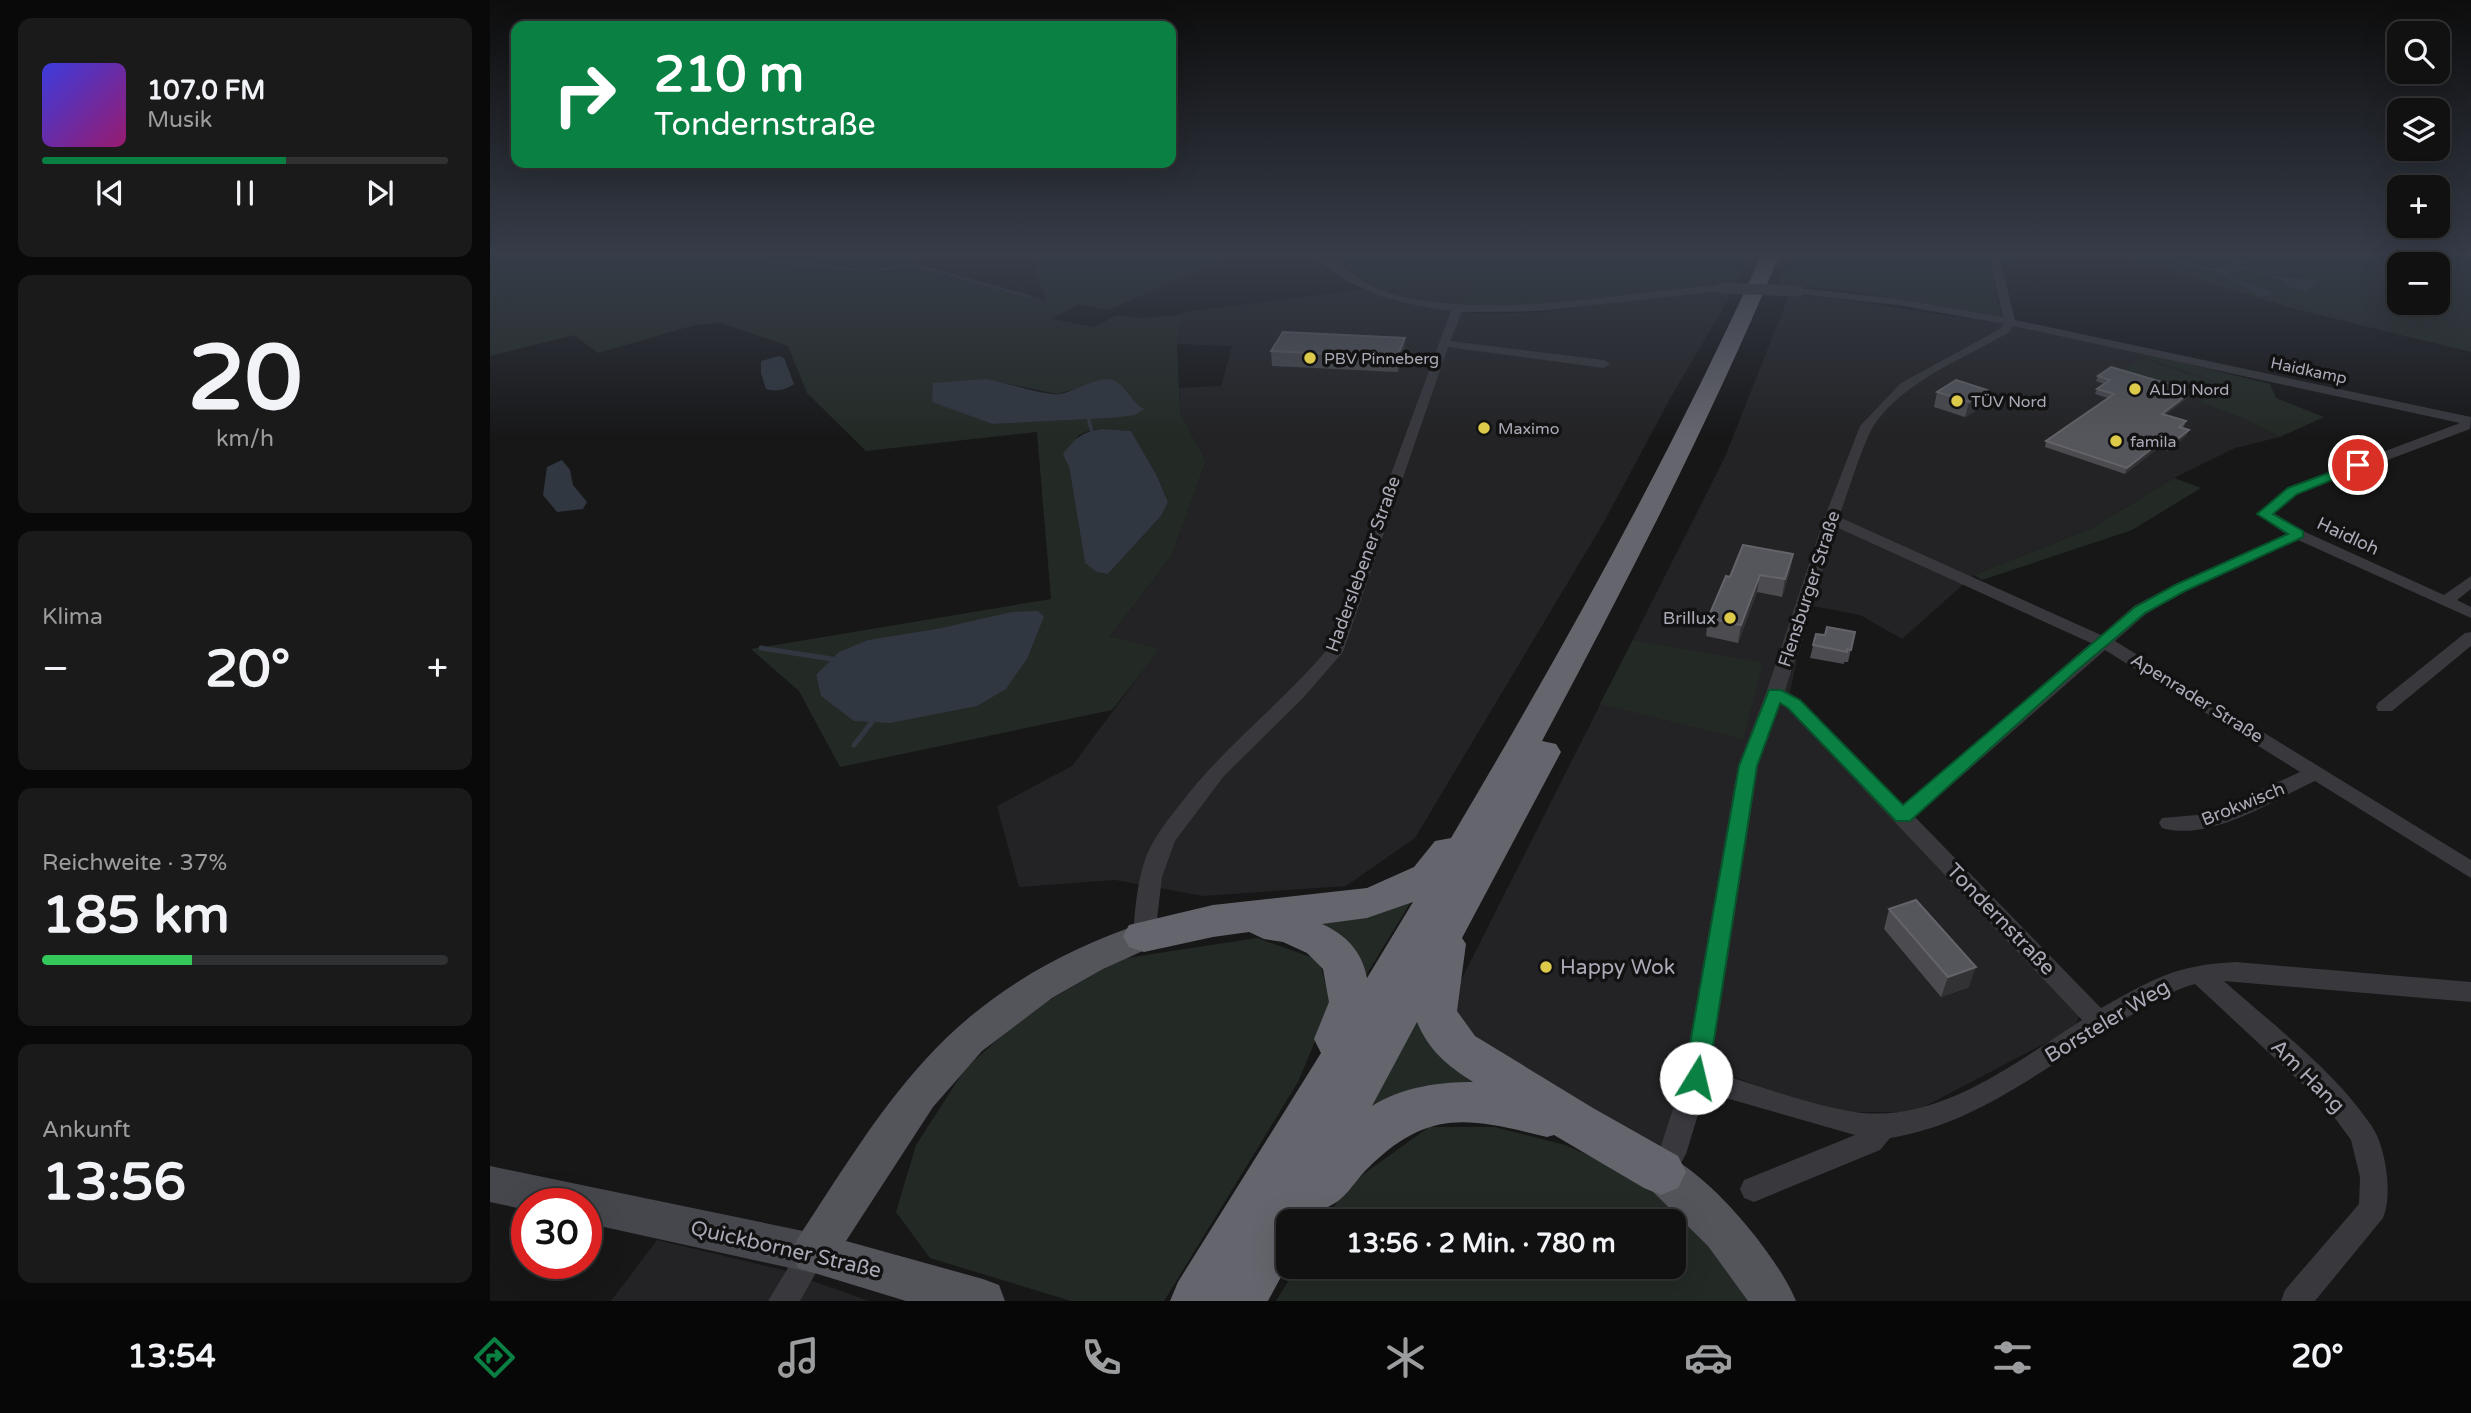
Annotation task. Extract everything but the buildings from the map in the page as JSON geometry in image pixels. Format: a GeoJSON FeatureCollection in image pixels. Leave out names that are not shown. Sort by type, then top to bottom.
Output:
{"type":"FeatureCollection","features":[{"type":"Feature","properties":{"kind":"highway"},"geometry":{"type":"LineString","coordinates":[[1198,1301],[1497,793],[1670,473],[1745,317]]}},
{"type":"Feature","properties":{"kind":"highway"},"geometry":{"type":"LineString","coordinates":[[1244,1292],[1634,583],[1745,352],[1766,317]]}},
{"type":"Feature","properties":{"kind":"highway"},"geometry":{"type":"LineString","coordinates":[[1144,936],[1182,926],[1349,906],[1388,897],[1428,877],[1497,793]]}},
{"type":"Feature","properties":{"kind":"highway"},"geometry":{"type":"LineString","coordinates":[[1238,919],[1291,927],[1322,942],[1343,962],[1351,1002],[1298,1134]]}},
{"type":"Feature","properties":{"kind":"highway"},"geometry":{"type":"LineString","coordinates":[[1446,929],[1445,957],[1435,1011],[1443,1030],[1459,1049],[1576,1123],[1661,1172]]}},
{"type":"Feature","properties":{"kind":"highway"},"geometry":{"type":"LineString","coordinates":[[1305,1209],[1345,1155],[1377,1126],[1398,1114],[1424,1105],[1452,1102],[1503,1104],[1576,1123]]}},
{"type":"Feature","properties":{"kind":"highway"},"geometry":{"type":"LineString","coordinates":[[1244,1292],[1276,1248]]}},
{"type":"Feature","properties":{"kind":"main road"},"geometry":{"type":"LineString","coordinates":[[813,1253],[919,1096],[947,1062],[981,1030],[1024,997],[1074,967],[1144,936]]}},
{"type":"Feature","properties":{"kind":"main road"},"geometry":{"type":"LineString","coordinates":[[1661,1172],[1710,1216],[1745,1256],[1774,1301]]}},
{"type":"Feature","properties":{"kind":"main road","name":"Quickborner Straße"},"geometry":{"type":"LineString","coordinates":[[490,1184],[511,1188]]}},
{"type":"Feature","properties":{"kind":"main road","name":"Quickborner Straße"},"geometry":{"type":"LineString","coordinates":[[602,1207],[813,1253],[984,1301]]}},
{"type":"Feature","properties":{"kind":"street","name":"Haderslebener Straße"},"geometry":{"type":"LineString","coordinates":[[1144,936],[1148,889],[1158,855],[1191,802],[1214,771],[1319,671],[1334,652],[1454,317]]}},
{"type":"Feature","properties":{"kind":"street","name":"Haidkamp"},"geometry":{"type":"LineString","coordinates":[[1985,317],[2469,421]]}},
{"type":"Feature","properties":{"kind":"street"},"geometry":{"type":"LineString","coordinates":[[2009,317],[2010,321]]}},
{"type":"Feature","properties":{"kind":"street","name":"Flensburger Straße"},"geometry":{"type":"LineString","coordinates":[[1661,1172],[1672,1154],[1696,1078],[1748,766],[1775,694],[1831,519],[1867,426],[1884,406],[1921,376],[2004,331],[2010,321]]}},
{"type":"Feature","properties":{"kind":"street"},"geometry":{"type":"LineString","coordinates":[[1443,343],[1604,364]]}},
{"type":"Feature","properties":{"kind":"street","name":"Haidloh"},"geometry":{"type":"LineString","coordinates":[[2469,421],[2465,426],[2292,491],[2264,514],[2298,534],[2471,613]]}},
{"type":"Feature","properties":{"kind":"street","name":"Apenrader Straße"},"geometry":{"type":"LineString","coordinates":[[1831,519],[2102,641],[2156,671],[2314,774],[2471,870]]}},
{"type":"Feature","properties":{"kind":"street"},"geometry":{"type":"LineString","coordinates":[[1903,816],[2140,610],[2180,588],[2298,534]]}},
{"type":"Feature","properties":{"kind":"street"},"geometry":{"type":"LineString","coordinates":[[2445,602],[2471,581]]}},
{"type":"Feature","properties":{"kind":"street"},"geometry":{"type":"LineString","coordinates":[[2385,707],[2471,637]]}},
{"type":"Feature","properties":{"kind":"street","name":"Tondernstraße"},"geometry":{"type":"LineString","coordinates":[[1775,694],[1794,704],[2099,1022]]}},
{"type":"Feature","properties":{"kind":"street","name":"Brokwisch"},"geometry":{"type":"LineString","coordinates":[[2169,824],[2193,824],[2213,820],[2314,774]]}},
{"type":"Feature","properties":{"kind":"street","name":"Borsteler Weg"},"geometry":{"type":"LineString","coordinates":[[1696,1078],[1849,1123],[1883,1126],[1921,1121],[1993,1090],[2099,1022],[2170,981],[2199,973],[2236,971],[2471,992]]}},
{"type":"Feature","properties":{"kind":"street","name":"Am Hang"},"geometry":{"type":"LineString","coordinates":[[2199,973],[2335,1098],[2363,1135],[2374,1177],[2373,1209],[2296,1301]]}},
{"type":"Feature","properties":{"kind":"street"},"geometry":{"type":"LineString","coordinates":[[1754,1189],[1871,1141],[1883,1126]]}},
{"type":"Feature","properties":{"kind":"street"},"geometry":{"type":"LineString","coordinates":[[783,1301],[813,1253]]}},
{"type":"Feature","properties":{"kind":"shaded area"},"geometry":{"type":"Polygon","coordinates":[[[490,317],[1056,317],[1052,319],[1095,327],[1113,317],[1182,317],[1177,344],[1180,413],[1206,461],[1171,557],[1110,636],[1160,649],[1112,710],[840,767],[799,691],[751,649],[1051,599],[1037,432],[866,451],[807,393],[788,346],[721,323],[695,325],[598,353],[574,335],[490,356],[490,317]],[[985,379],[934,384],[933,402],[992,424],[1111,418],[1143,409],[1112,380],[1057,394],[985,379]],[[1090,430],[1078,436],[1069,467],[1085,563],[1108,574],[1161,516],[1168,502],[1156,474],[1131,431],[1090,430]],[[1044,617],[868,640],[816,675],[821,696],[837,707],[1028,657],[1044,617]]]}},
{"type":"Feature","properties":{"kind":"shaded area"},"geometry":{"type":"Polygon","coordinates":[[[1182,317],[1718,317],[1604,522],[1415,838],[1346,886],[1203,896],[1115,880],[1019,887],[997,806],[1072,766],[1159,649],[1110,636],[1171,557],[1206,461],[1180,413],[1179,388],[1221,386],[1232,346],[1177,344],[1182,317]]]}},
{"type":"Feature","properties":{"kind":"shaded area"},"geometry":{"type":"Polygon","coordinates":[[[1780,317],[1955,317],[2016,326],[2142,353],[2137,355],[2233,387],[2201,402],[2280,437],[2235,448],[2174,478],[2092,528],[1974,575],[1902,639],[1860,615],[1813,606],[1797,659],[1787,707],[2080,1014],[2074,1028],[1914,1112],[1824,1112],[1686,1058],[1663,1148],[1466,1038],[1446,1010],[1725,457],[1780,317]]]}},
{"type":"Feature","properties":{"kind":"shaded area"},"geometry":{"type":"Polygon","coordinates":[[[2327,317],[2471,317],[2471,352],[2327,317]]]}},
{"type":"Feature","properties":{"kind":"shaded area"},"geometry":{"type":"Polygon","coordinates":[[[2142,353],[2270,384],[2276,398],[2324,417],[2280,437],[2240,417],[2200,402],[2232,387],[2137,355],[2142,353]]]}},
{"type":"Feature","properties":{"kind":"shaded area"},"geometry":{"type":"Polygon","coordinates":[[[779,356],[784,358],[794,384],[780,390],[766,389],[761,373],[761,361],[779,356]]]}},
{"type":"Feature","properties":{"kind":"shaded area"},"geometry":{"type":"Polygon","coordinates":[[[2140,359],[2218,384],[2192,395],[2117,374],[2140,359]]]}},
{"type":"Feature","properties":{"kind":"shaded area"},"geometry":{"type":"Polygon","coordinates":[[[985,379],[1053,394],[1066,393],[1100,380],[1112,380],[1122,386],[1144,409],[1135,415],[1111,418],[992,424],[932,402],[933,383],[985,379]]]}},
{"type":"Feature","properties":{"kind":"shaded area"},"geometry":{"type":"Polygon","coordinates":[[[1103,429],[1131,431],[1156,474],[1168,502],[1161,516],[1108,574],[1097,572],[1085,563],[1069,467],[1063,454],[1080,436],[1103,429]]]}},
{"type":"Feature","properties":{"kind":"shaded area"},"geometry":{"type":"Polygon","coordinates":[[[562,460],[570,470],[573,485],[587,502],[583,509],[557,512],[543,495],[547,467],[562,460]]]}},
{"type":"Feature","properties":{"kind":"shaded area"},"geometry":{"type":"Polygon","coordinates":[[[2174,478],[2201,488],[2132,530],[1982,580],[1974,575],[2092,528],[2174,478]]]}},
{"type":"Feature","properties":{"kind":"shaded area"},"geometry":{"type":"Polygon","coordinates":[[[1038,611],[1044,617],[1028,657],[1006,689],[977,706],[890,723],[854,721],[821,696],[816,675],[839,652],[868,640],[937,629],[1012,612],[1038,611]]]}},
{"type":"Feature","properties":{"kind":"shaded area"},"geometry":{"type":"Polygon","coordinates":[[[1633,640],[1763,663],[1743,739],[1600,704],[1633,640]]]}},
{"type":"Feature","properties":{"kind":"shaded area"},"geometry":{"type":"Polygon","coordinates":[[[1417,892],[1358,988],[1296,918],[1417,892]]]}},
{"type":"Feature","properties":{"kind":"shaded area"},"geometry":{"type":"Polygon","coordinates":[[[1257,938],[1319,960],[1331,1003],[1298,1082],[1164,1301],[1071,1301],[930,1258],[896,1212],[916,1145],[965,1069],[1026,1014],[1120,959],[1257,938]]]}},
{"type":"Feature","properties":{"kind":"shaded area"},"geometry":{"type":"Polygon","coordinates":[[[1419,1016],[1478,1080],[1362,1125],[1419,1016]]]}},
{"type":"Feature","properties":{"kind":"shaded area"},"geometry":{"type":"Polygon","coordinates":[[[1429,1127],[1494,1127],[1565,1145],[1648,1182],[1681,1209],[1333,1209],[1347,1186],[1429,1127]]]}},
{"type":"Feature","properties":{"kind":"shaded area"},"geometry":{"type":"Polygon","coordinates":[[[1686,1213],[1697,1222],[1758,1301],[1276,1301],[1290,1279],[1686,1279],[1686,1213]]]}},
{"type":"Feature","properties":{"kind":"shaded area"},"geometry":{"type":"Polygon","coordinates":[[[657,1240],[779,1269],[869,1301],[611,1301],[657,1240]]]}},
{"type":"Feature","properties":{"kind":"waterway"},"geometry":{"type":"LineString","coordinates":[[1088,417],[1089,422]]}},
{"type":"Feature","properties":{"kind":"waterway"},"geometry":{"type":"LineString","coordinates":[[1089,421],[1092,433]]}},
{"type":"Feature","properties":{"kind":"waterway"},"geometry":{"type":"LineString","coordinates":[[761,648],[832,659]]}},
{"type":"Feature","properties":{"kind":"waterway"},"geometry":{"type":"LineString","coordinates":[[854,745],[872,722]]}},
{"type":"Feature","properties":{"kind":"place","name":"PBV Pinneberg"},"geometry":{"type":"Point","coordinates":[1310,358]}},
{"type":"Feature","properties":{"kind":"place","name":"ALDI Nord"},"geometry":{"type":"Point","coordinates":[2135,389]}},
{"type":"Feature","properties":{"kind":"place","name":"TÜV Nord"},"geometry":{"type":"Point","coordinates":[1957,401]}},
{"type":"Feature","properties":{"kind":"place","name":"Maximo"},"geometry":{"type":"Point","coordinates":[1484,428]}},
{"type":"Feature","properties":{"kind":"place","name":"famila"},"geometry":{"type":"Point","coordinates":[2116,441]}},
{"type":"Feature","properties":{"kind":"place","name":"Brillux"},"geometry":{"type":"Point","coordinates":[1730,618]}},
{"type":"Feature","properties":{"kind":"place","name":"Happy Wok"},"geometry":{"type":"Point","coordinates":[1546,967]}},
{"type":"Feature","properties":{"kind":"route"},"geometry":{"type":"LineString","coordinates":[[1696,1078],[1748,766],[1775,694],[1794,704],[1903,816],[2070,668],[2140,610],[2180,588],[2298,534],[2271,521],[2264,514],[2292,491],[2358,465]]}}]}
